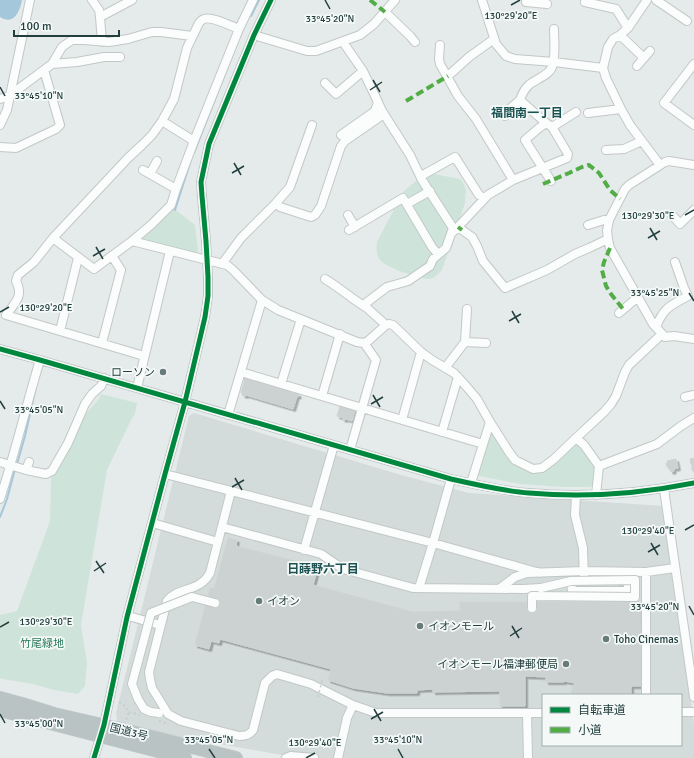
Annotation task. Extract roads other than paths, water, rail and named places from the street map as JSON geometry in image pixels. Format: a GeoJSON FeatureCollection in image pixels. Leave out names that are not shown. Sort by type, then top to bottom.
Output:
{"type":"FeatureCollection","features":[{"type":"Feature","properties":{"kind":"highway","name":"国道3号"},"geometry":{"type":"LineString","coordinates":[[0,698],[54,714],[185,758]]}},
{"type":"Feature","properties":{"kind":"highway","name":"国道3号"},"geometry":{"type":"LineString","coordinates":[[0,710],[236,758]]}},
{"type":"Feature","properties":{"kind":"street"},"geometry":{"type":"LineString","coordinates":[[0,125],[7,110],[30,0]]}},
{"type":"Feature","properties":{"kind":"street"},"geometry":{"type":"LineString","coordinates":[[92,0],[99,10],[102,42]]}},
{"type":"Feature","properties":{"kind":"street"},"geometry":{"type":"LineString","coordinates":[[100,17],[132,0]]}},
{"type":"Feature","properties":{"kind":"street"},"geometry":{"type":"LineString","coordinates":[[53,238],[94,269],[132,241],[171,205],[194,141],[239,29],[253,0]]}},
{"type":"Feature","properties":{"kind":"street"},"geometry":{"type":"LineString","coordinates":[[94,758],[102,731],[127,617],[167,474],[205,317],[208,296],[208,261],[202,182],[209,144],[254,35],[271,0]]}},
{"type":"Feature","properties":{"kind":"street"},"geometry":{"type":"LineString","coordinates":[[254,35],[307,51],[316,51],[360,35],[374,24],[395,0]]}},
{"type":"Feature","properties":{"kind":"street"},"geometry":{"type":"LineString","coordinates":[[482,0],[496,44],[506,56],[515,59],[603,68]]}},
{"type":"Feature","properties":{"kind":"street"},"geometry":{"type":"LineString","coordinates":[[526,0],[526,2],[547,4]]}},
{"type":"Feature","properties":{"kind":"street"},"geometry":{"type":"LineString","coordinates":[[647,0],[628,28],[613,39],[608,46],[603,68],[606,78],[630,125],[660,165]]}},
{"type":"Feature","properties":{"kind":"street"},"geometry":{"type":"LineString","coordinates":[[656,0],[687,21]]}},
{"type":"Feature","properties":{"kind":"street"},"geometry":{"type":"LineString","coordinates":[[585,2],[616,9],[628,28]]}},
{"type":"Feature","properties":{"kind":"street"},"geometry":{"type":"LineString","coordinates":[[385,12],[415,42]]}},
{"type":"Feature","properties":{"kind":"street"},"geometry":{"type":"LineString","coordinates":[[144,356],[6,315],[18,298],[20,292],[20,286],[16,281],[18,275],[34,262],[53,238],[162,122],[174,99],[185,56],[192,36],[199,23],[206,18],[239,29]]}},
{"type":"Feature","properties":{"kind":"street"},"geometry":{"type":"LineString","coordinates":[[504,116],[507,111],[520,100],[523,92],[529,85],[552,69],[554,62],[554,29]]}},
{"type":"Feature","properties":{"kind":"street"},"geometry":{"type":"LineString","coordinates":[[0,98],[9,96],[52,64],[62,47],[72,40],[109,42],[128,39],[152,32],[192,36]]}},
{"type":"Feature","properties":{"kind":"street"},"geometry":{"type":"LineString","coordinates":[[620,35],[644,58]]}},
{"type":"Feature","properties":{"kind":"street"},"geometry":{"type":"LineString","coordinates":[[448,76],[469,57],[494,39]]}},
{"type":"Feature","properties":{"kind":"street"},"geometry":{"type":"LineString","coordinates":[[343,42],[363,71],[384,114],[453,228],[453,232]]}},
{"type":"Feature","properties":{"kind":"street"},"geometry":{"type":"LineString","coordinates":[[440,45],[440,64],[458,96],[476,118],[513,180]]}},
{"type":"Feature","properties":{"kind":"street"},"geometry":{"type":"LineString","coordinates":[[637,66],[650,51]]}},
{"type":"Feature","properties":{"kind":"street"},"geometry":{"type":"LineString","coordinates":[[52,64],[77,62],[104,57],[120,57]]}},
{"type":"Feature","properties":{"kind":"street"},"geometry":{"type":"LineString","coordinates":[[694,64],[664,103],[694,125]]}},
{"type":"Feature","properties":{"kind":"street"},"geometry":{"type":"LineString","coordinates":[[0,147],[16,148],[56,129],[60,125],[44,70]]}},
{"type":"Feature","properties":{"kind":"street"},"geometry":{"type":"LineString","coordinates":[[325,84],[336,94],[363,71]]}},
{"type":"Feature","properties":{"kind":"street"},"geometry":{"type":"LineString","coordinates":[[367,308],[366,303],[387,287],[408,280],[430,266],[433,259],[446,248],[453,232],[488,195],[513,180],[567,158],[568,154],[549,125],[520,100]]}},
{"type":"Feature","properties":{"kind":"street"},"geometry":{"type":"LineString","coordinates":[[341,135],[376,111],[378,102]]}},
{"type":"Feature","properties":{"kind":"street"},"geometry":{"type":"LineString","coordinates":[[588,113],[621,109]]}},
{"type":"Feature","properties":{"kind":"street"},"geometry":{"type":"LineString","coordinates":[[551,181],[525,140],[539,128],[549,125],[576,112]]}},
{"type":"Feature","properties":{"kind":"street"},"geometry":{"type":"LineString","coordinates":[[276,203],[280,207],[311,217],[315,215],[320,206],[341,146],[345,141],[384,114]]}},
{"type":"Feature","properties":{"kind":"street"},"geometry":{"type":"LineString","coordinates":[[162,122],[194,141]]}},
{"type":"Feature","properties":{"kind":"street"},"geometry":{"type":"LineString","coordinates":[[222,264],[241,238],[290,187],[312,125]]}},
{"type":"Feature","properties":{"kind":"street"},"geometry":{"type":"LineString","coordinates":[[606,150],[624,149],[642,141]]}},
{"type":"Feature","properties":{"kind":"street"},"geometry":{"type":"LineString","coordinates":[[421,176],[456,157],[479,195],[484,198]]}},
{"type":"Feature","properties":{"kind":"street"},"geometry":{"type":"LineString","coordinates":[[157,161],[147,172],[176,189]]}},
{"type":"Feature","properties":{"kind":"street"},"geometry":{"type":"LineString","coordinates":[[694,166],[664,162],[635,181],[625,189],[609,221],[607,231],[610,248],[656,327],[665,337],[674,336],[694,339]]}},
{"type":"Feature","properties":{"kind":"street"},"geometry":{"type":"LineString","coordinates":[[407,204],[430,191]]}},
{"type":"Feature","properties":{"kind":"street"},"geometry":{"type":"LineString","coordinates":[[348,215],[352,228],[403,198],[438,254]]}},
{"type":"Feature","properties":{"kind":"street"},"geometry":{"type":"LineString","coordinates":[[672,215],[680,224],[694,210]]}},
{"type":"Feature","properties":{"kind":"street"},"geometry":{"type":"LineString","coordinates":[[588,225],[604,220],[609,221]]}},
{"type":"Feature","properties":{"kind":"street"},"geometry":{"type":"LineString","coordinates":[[462,230],[472,237],[483,261],[505,288],[547,270],[575,254],[608,239]]}},
{"type":"Feature","properties":{"kind":"street"},"geometry":{"type":"LineString","coordinates":[[132,241],[227,265],[262,300],[278,310],[358,342],[364,343],[386,325],[393,325],[421,352],[458,377],[477,399],[515,460],[533,469],[542,468],[548,464],[604,412],[616,396],[629,365],[662,334]]}},
{"type":"Feature","properties":{"kind":"street"},"geometry":{"type":"LineString","coordinates":[[137,388],[170,251]]}},
{"type":"Feature","properties":{"kind":"street"},"geometry":{"type":"LineString","coordinates":[[102,343],[121,270],[112,256]]}},
{"type":"Feature","properties":{"kind":"street"},"geometry":{"type":"LineString","coordinates":[[60,331],[78,258]]}},
{"type":"Feature","properties":{"kind":"street"},"geometry":{"type":"LineString","coordinates":[[656,327],[662,314],[671,305],[688,296],[675,262]]}},
{"type":"Feature","properties":{"kind":"street"},"geometry":{"type":"LineString","coordinates":[[325,279],[367,308],[386,325]]}},
{"type":"Feature","properties":{"kind":"street"},"geometry":{"type":"LineString","coordinates":[[619,313],[638,297]]}},
{"type":"Feature","properties":{"kind":"street"},"geometry":{"type":"LineString","coordinates":[[228,415],[262,300]]}},
{"type":"Feature","properties":{"kind":"street"},"geometry":{"type":"LineString","coordinates":[[445,368],[465,342],[467,309]]}},
{"type":"Feature","properties":{"kind":"street"},"geometry":{"type":"LineString","coordinates":[[281,384],[301,319]]}},
{"type":"Feature","properties":{"kind":"street"},"geometry":{"type":"LineString","coordinates":[[322,396],[340,334]]}},
{"type":"Feature","properties":{"kind":"street"},"geometry":{"type":"LineString","coordinates":[[465,342],[486,343]]}},
{"type":"Feature","properties":{"kind":"street"},"geometry":{"type":"LineString","coordinates":[[350,450],[376,360],[364,343]]}},
{"type":"Feature","properties":{"kind":"street"},"geometry":{"type":"LineString","coordinates":[[0,349],[451,479],[502,490],[576,496],[630,493],[664,489],[694,483]]}},
{"type":"Feature","properties":{"kind":"street"},"geometry":{"type":"LineString","coordinates":[[402,420],[421,352]]}},
{"type":"Feature","properties":{"kind":"street"},"geometry":{"type":"LineString","coordinates":[[0,499],[40,360]]}},
{"type":"Feature","properties":{"kind":"street"},"geometry":{"type":"LineString","coordinates":[[241,372],[483,444]]}},
{"type":"Feature","properties":{"kind":"street"},"geometry":{"type":"LineString","coordinates":[[442,432],[458,377]]}},
{"type":"Feature","properties":{"kind":"street"},"geometry":{"type":"LineString","coordinates":[[0,462],[11,465],[28,466],[46,474],[52,471],[68,442],[85,404],[92,394],[101,386],[104,378]]}},
{"type":"Feature","properties":{"kind":"street"},"geometry":{"type":"LineString","coordinates":[[685,397],[694,395]]}},
{"type":"Feature","properties":{"kind":"street"},"geometry":{"type":"LineString","coordinates":[[599,466],[657,444],[694,418]]}},
{"type":"Feature","properties":{"kind":"street"},"geometry":{"type":"LineString","coordinates":[[471,483],[490,422]]}},
{"type":"Feature","properties":{"kind":"street"},"geometry":{"type":"LineString","coordinates":[[576,438],[584,445],[599,466],[596,495]]}},
{"type":"Feature","properties":{"kind":"street"},"geometry":{"type":"LineString","coordinates":[[304,550],[334,445]]}},
{"type":"Feature","properties":{"kind":"street"},"geometry":{"type":"LineString","coordinates":[[167,474],[540,572]]}},
{"type":"Feature","properties":{"kind":"street"},"geometry":{"type":"LineString","coordinates":[[102,731],[110,713],[167,474]]}},
{"type":"Feature","properties":{"kind":"street"},"geometry":{"type":"LineString","coordinates":[[419,588],[451,479]]}},
{"type":"Feature","properties":{"kind":"street"},"geometry":{"type":"LineString","coordinates":[[664,489],[694,692]]}},
{"type":"Feature","properties":{"kind":"street"},"geometry":{"type":"LineString","coordinates":[[168,714],[152,688],[149,672],[160,625],[167,601],[171,596],[200,585],[210,574],[231,491]]}},
{"type":"Feature","properties":{"kind":"street"},"geometry":{"type":"LineString","coordinates":[[572,581],[572,591],[628,591],[628,581],[584,580],[583,548],[575,515],[576,496]]}},
{"type":"Feature","properties":{"kind":"street"},"geometry":{"type":"LineString","coordinates":[[156,524],[218,542]]}},
{"type":"Feature","properties":{"kind":"street"},"geometry":{"type":"LineString","coordinates":[[222,527],[321,554],[343,569],[413,588],[523,589],[541,588],[572,581],[635,580],[635,597],[532,596],[532,608]]}},
{"type":"Feature","properties":{"kind":"street"},"geometry":{"type":"LineString","coordinates":[[499,589],[514,577],[527,573],[584,571],[646,572],[675,568]]}},
{"type":"Feature","properties":{"kind":"street"},"geometry":{"type":"LineString","coordinates":[[646,572],[646,694]]}},
{"type":"Feature","properties":{"kind":"street"},"geometry":{"type":"LineString","coordinates":[[215,603],[192,597],[151,613],[132,684],[144,709],[151,712],[168,714],[180,721],[239,736],[249,735],[253,730],[265,683],[272,676],[277,674],[311,684],[364,710],[376,713],[542,713]]}},
{"type":"Feature","properties":{"kind":"street"},"geometry":{"type":"LineString","coordinates":[[132,617],[160,625]]}},
{"type":"Feature","properties":{"kind":"street"},"geometry":{"type":"LineString","coordinates":[[338,758],[347,718],[353,705]]}},
{"type":"Feature","properties":{"kind":"street"},"geometry":{"type":"LineString","coordinates":[[682,712],[694,712]]}},
{"type":"Feature","properties":{"kind":"street"},"geometry":{"type":"LineString","coordinates":[[527,713],[528,758]]}},
{"type":"Feature","properties":{"kind":"street"},"geometry":{"type":"LineString","coordinates":[[286,758],[291,756],[314,758]]}},
{"type":"Feature","properties":{"kind":"water"},"geometry":{"type":"Polygon","coordinates":[[[0,0],[22,0],[20,9],[16,16],[9,20],[0,17],[0,0]]]}},
{"type":"Feature","properties":{"kind":"waterway"},"geometry":{"type":"LineString","coordinates":[[251,16],[259,0]]}},
{"type":"Feature","properties":{"kind":"waterway"},"geometry":{"type":"LineString","coordinates":[[194,153],[236,46]]}},
{"type":"Feature","properties":{"kind":"waterway"},"geometry":{"type":"LineString","coordinates":[[175,210],[190,163]]}},
{"type":"Feature","properties":{"kind":"waterway"},"geometry":{"type":"LineString","coordinates":[[17,464],[36,387]]}},
{"type":"Feature","properties":{"kind":"waterway"},"geometry":{"type":"LineString","coordinates":[[0,517],[7,499],[15,469]]}},
{"type":"Feature","properties":{"kind":"place","name":"ローソン"},"geometry":{"type":"Point","coordinates":[163,372]}},
{"type":"Feature","properties":{"kind":"place","name":"イオン"},"geometry":{"type":"Point","coordinates":[259,601]}},
{"type":"Feature","properties":{"kind":"place","name":"イオンモール"},"geometry":{"type":"Point","coordinates":[420,626]}},
{"type":"Feature","properties":{"kind":"place","name":"Toho Cinemas"},"geometry":{"type":"Point","coordinates":[606,639]}},
{"type":"Feature","properties":{"kind":"place","name":"イオンモール福津郵便局"},"geometry":{"type":"Point","coordinates":[566,664]}},
{"type":"Feature","properties":{"kind":"district","name":"福間南一丁目"},"geometry":{"type":"Point","coordinates":[527,113]}},
{"type":"Feature","properties":{"kind":"district","name":"日蒔野六丁目"},"geometry":{"type":"Point","coordinates":[323,569]}},
{"type":"Feature","properties":{"kind":"park label","name":"竹尾緑地"},"geometry":{"type":"Point","coordinates":[42,643]}}]}
